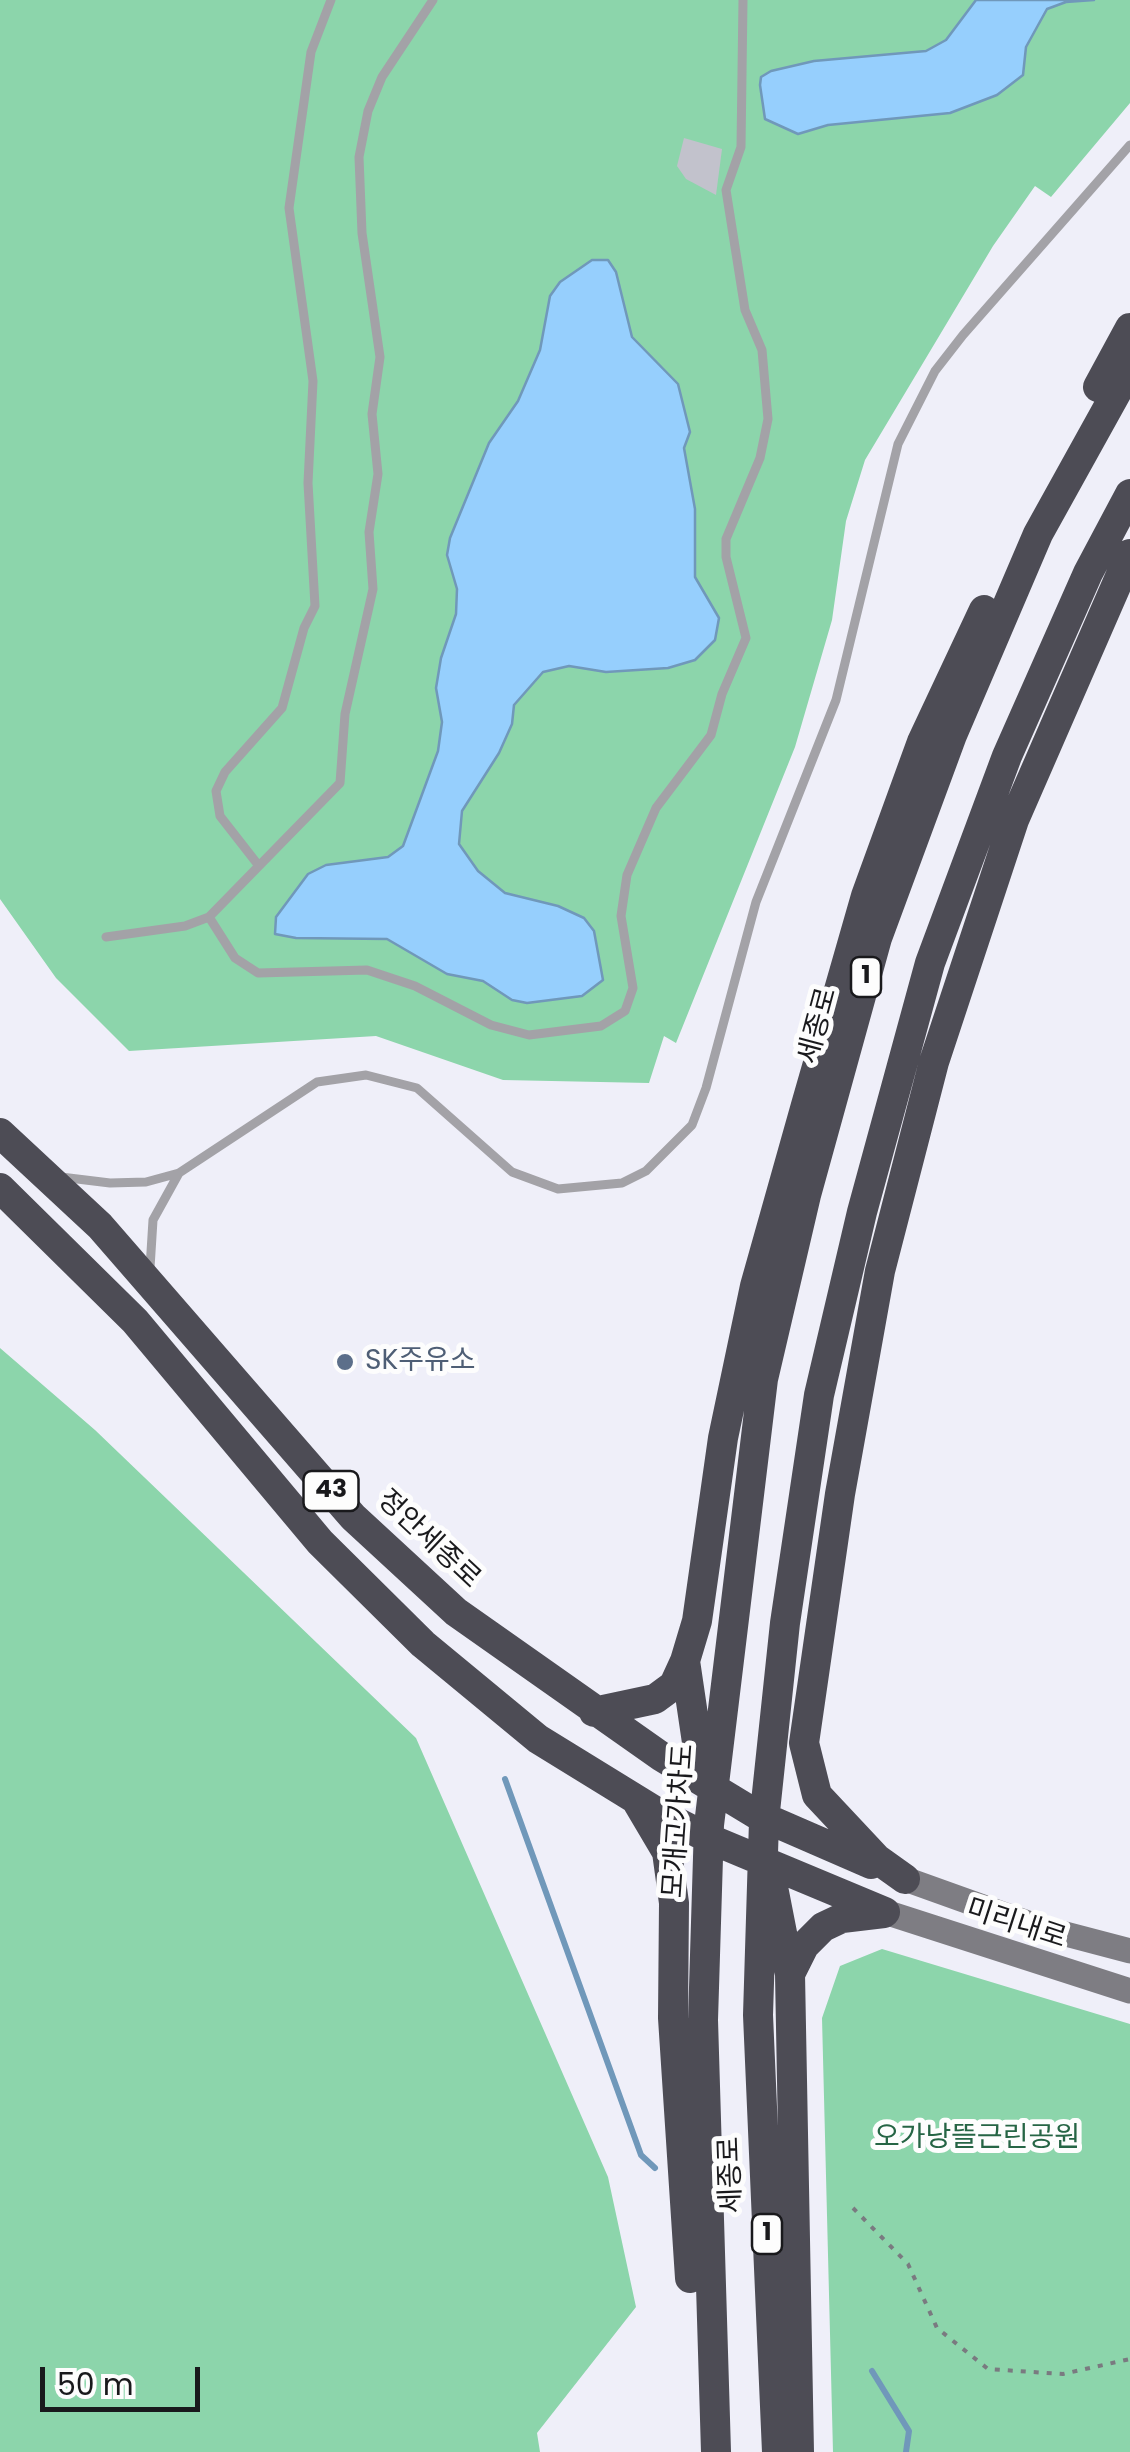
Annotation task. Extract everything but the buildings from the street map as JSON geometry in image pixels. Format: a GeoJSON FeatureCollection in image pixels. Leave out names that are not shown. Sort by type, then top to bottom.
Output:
{"type":"FeatureCollection","features":[{"type":"Feature","properties":{"kind":"highway"},"geometry":{"type":"LineString","coordinates":[[594,1712],[654,1699],[674,1685],[685,1661],[697,1621],[724,1438],[755,1286],[866,896],[922,742],[1041,491],[1130,328]]}},
{"type":"Feature","properties":{"kind":"highway","name":"세종로"},"geometry":{"type":"LineString","coordinates":[[730,1627],[763,1379],[806,1196],[877,938],[952,735],[1038,534],[1130,368]]}},
{"type":"Feature","properties":{"kind":"highway","name":"세종로"},"geometry":{"type":"LineString","coordinates":[[777,2452],[758,2015],[764,1821],[784,1623],[818,1395],[862,1212],[930,963],[1006,756],[1088,573],[1130,494]]}},
{"type":"Feature","properties":{"kind":"highway"},"geometry":{"type":"LineString","coordinates":[[674,1904],[695,1857],[710,1839],[747,1819],[782,1790],[798,1764],[880,1271],[934,1062],[1014,820],[1130,554]]}},
{"type":"Feature","properties":{"kind":"highway","name":"정안세종로"},"geometry":{"type":"LineString","coordinates":[[0,1133],[48,1175],[154,1287],[353,1517],[456,1612],[594,1712],[715,1789],[747,1819],[905,1879]]}},
{"type":"Feature","properties":{"kind":"highway","name":"43"},"geometry":{"type":"LineString","coordinates":[[0,1188],[135,1321],[320,1542],[424,1644],[538,1739],[710,1839],[884,1912]]}},
{"type":"Feature","properties":{"kind":"highway","name":"모개고가차도"},"geometry":{"type":"LineString","coordinates":[[703,2020],[708,1825],[730,1627]]}},
{"type":"Feature","properties":{"kind":"highway"},"geometry":{"type":"LineString","coordinates":[[685,1661],[698,1749],[715,1789]]}},
{"type":"Feature","properties":{"kind":"highway"},"geometry":{"type":"LineString","coordinates":[[804,1742],[816,1794],[877,1860],[905,1879]]}},
{"type":"Feature","properties":{"kind":"highway"},"geometry":{"type":"LineString","coordinates":[[637,1800],[667,1852],[674,1904],[674,2018],[700,2452]]}},
{"type":"Feature","properties":{"kind":"highway"},"geometry":{"type":"LineString","coordinates":[[747,1819],[758,1858],[776,1889],[790,1974],[799,2452]]}},
{"type":"Feature","properties":{"kind":"highway"},"geometry":{"type":"LineString","coordinates":[[790,1974],[804,1946],[823,1927],[842,1918],[884,1912]]}},
{"type":"Feature","properties":{"kind":"highway","name":"세종로"},"geometry":{"type":"LineString","coordinates":[[703,2020],[716,2452]]}},
{"type":"Feature","properties":{"kind":"main road","name":"미리내로"},"geometry":{"type":"LineString","coordinates":[[905,1879],[1002,1915],[1130,1950]]}},
{"type":"Feature","properties":{"kind":"main road","name":"미리내로"},"geometry":{"type":"LineString","coordinates":[[884,1912],[1130,1992]]}},
{"type":"Feature","properties":{"kind":"lane"},"geometry":{"type":"LineString","coordinates":[[258,866],[220,816],[216,791],[226,772],[282,708],[304,628],[316,606],[308,483],[313,381],[289,208],[311,52],[331,0]]}},
{"type":"Feature","properties":{"kind":"lane"},"geometry":{"type":"LineString","coordinates":[[106,937],[186,926],[209,916],[331,796],[344,770],[345,714],[373,589],[369,532],[378,474],[372,414],[380,357],[362,232],[358,157],[368,111],[382,77],[433,0]]}},
{"type":"Feature","properties":{"kind":"lane"},"geometry":{"type":"LineString","coordinates":[[209,916],[235,958],[258,973],[367,970],[415,986],[491,1025],[530,1034],[601,1026],[625,1011],[633,974],[622,916],[627,875],[656,808],[711,735],[722,694],[746,638],[726,539],[760,458],[768,420],[762,350],[745,310],[726,190],[742,134],[743,0]]}},
{"type":"Feature","properties":{"kind":"lane"},"geometry":{"type":"LineString","coordinates":[[48,1175],[110,1183],[146,1182],[179,1173],[318,1082],[366,1075],[417,1088],[512,1172],[558,1189],[622,1183],[646,1171],[692,1125],[734,994],[756,902],[836,700],[898,444],[936,371],[962,334],[1130,145]]}},
{"type":"Feature","properties":{"kind":"lane"},"geometry":{"type":"LineString","coordinates":[[154,1287],[147,1257],[154,1220],[179,1173]]}},
{"type":"Feature","properties":{"kind":"path"},"geometry":{"type":"LineString","coordinates":[[853,2208],[908,2264],[937,2328],[988,2369],[1063,2374],[1130,2359]]}},
{"type":"Feature","properties":{"kind":"green space"},"geometry":{"type":"Polygon","coordinates":[[[0,0],[1130,0],[1130,103],[1051,197],[1035,186],[993,246],[865,460],[846,521],[832,620],[795,747],[676,1043],[664,1036],[649,1083],[503,1080],[376,1036],[129,1051],[56,978],[0,899],[0,0]]]}},
{"type":"Feature","properties":{"kind":"green space"},"geometry":{"type":"Polygon","coordinates":[[[0,1348],[95,1430],[416,1738],[608,2177],[636,2307],[537,2433],[540,2452],[0,2452],[0,1348]]]}},
{"type":"Feature","properties":{"kind":"green space","name":"오가낭뜰근린공원"},"geometry":{"type":"Polygon","coordinates":[[[882,1949],[1130,2024],[1130,2452],[833,2452],[822,2018],[840,1966],[882,1949]]]}},
{"type":"Feature","properties":{"kind":"water"},"geometry":{"type":"Polygon","coordinates":[[[976,0],[1094,0],[1066,2],[1047,9],[1026,47],[1023,75],[997,95],[950,113],[828,125],[798,134],[765,119],[761,77],[771,71],[814,61],[926,51],[946,40],[976,0]]]}},
{"type":"Feature","properties":{"kind":"water"},"geometry":{"type":"Polygon","coordinates":[[[592,260],[608,260],[616,272],[632,337],[678,384],[690,432],[684,448],[695,509],[695,577],[719,618],[715,640],[695,660],[668,668],[606,672],[569,666],[543,672],[514,705],[512,724],[499,753],[462,811],[459,844],[478,871],[505,893],[558,906],[584,918],[594,931],[603,980],[582,996],[527,1003],[512,1000],[483,981],[447,974],[387,939],[296,938],[275,934],[276,917],[308,874],[326,865],[388,857],[403,846],[438,751],[442,722],[436,688],[441,658],[456,614],[457,589],[447,555],[450,538],[489,443],[518,401],[540,350],[550,296],[560,282],[592,260]]]}},
{"type":"Feature","properties":{"kind":"waterway"},"geometry":{"type":"LineString","coordinates":[[505,1779],[641,2155],[655,2168]]}},
{"type":"Feature","properties":{"kind":"waterway"},"geometry":{"type":"LineString","coordinates":[[872,2371],[909,2431],[906,2452]]}},
{"type":"Feature","properties":{"kind":"place","name":"SK주유소"},"geometry":{"type":"Point","coordinates":[345,1362]}}]}
